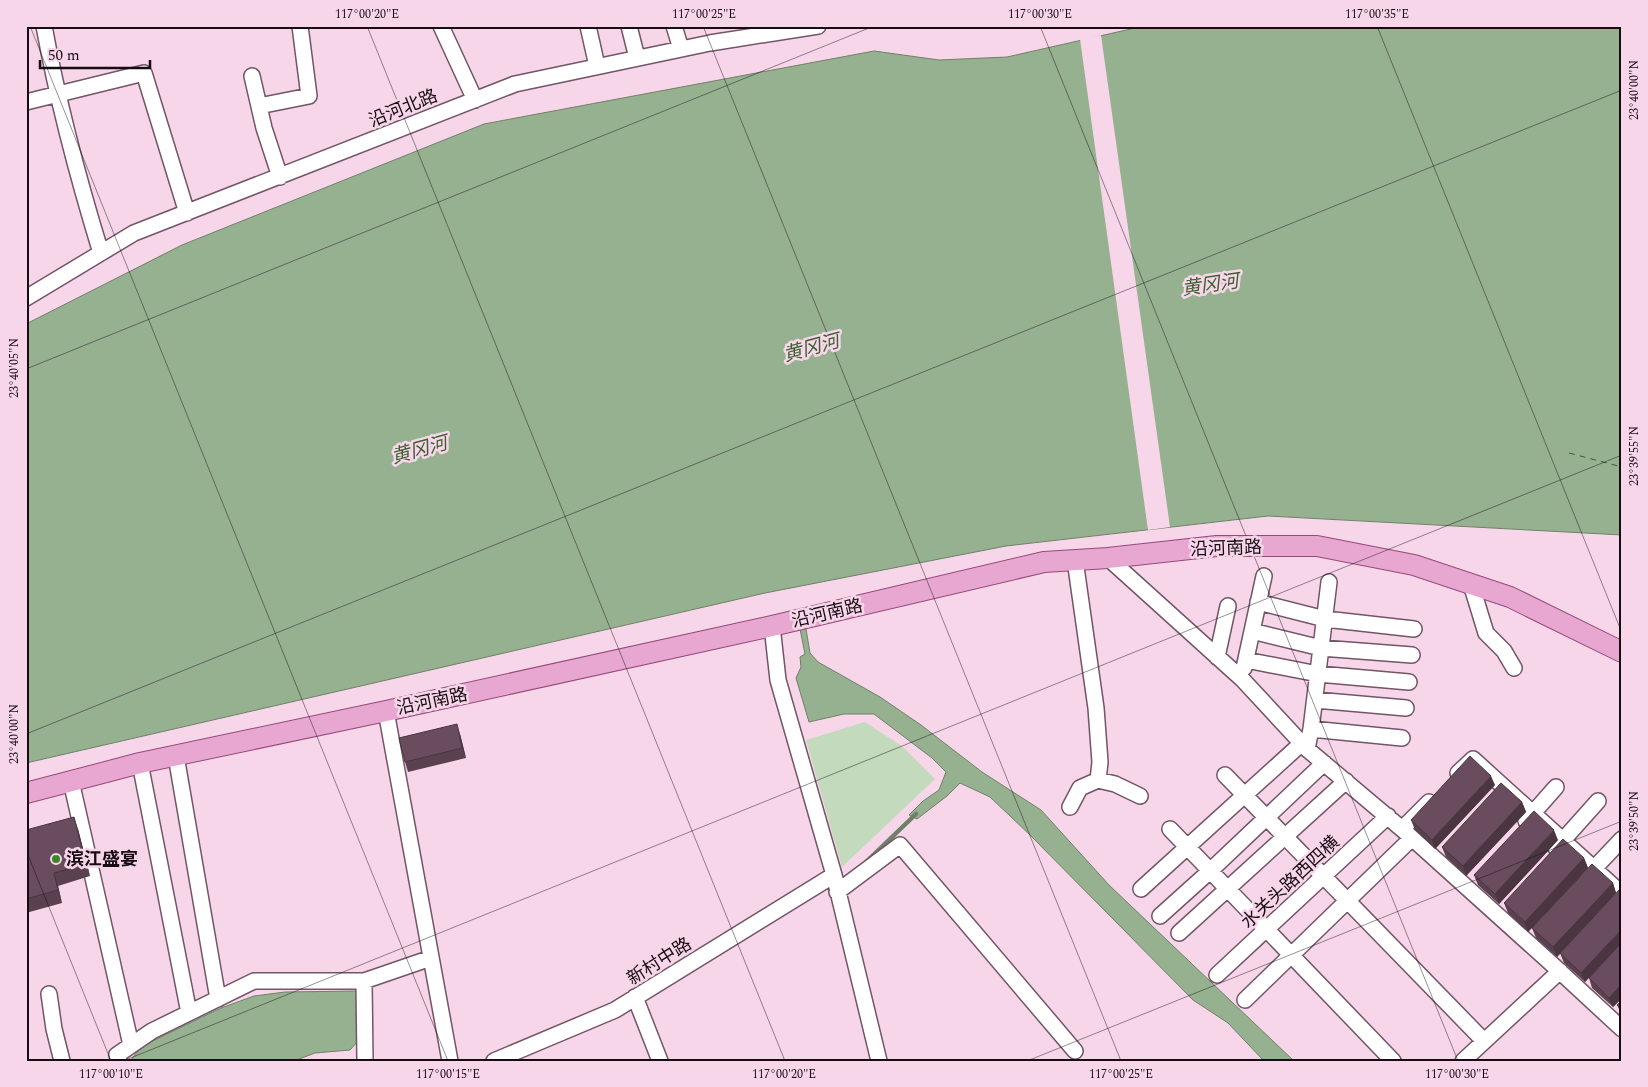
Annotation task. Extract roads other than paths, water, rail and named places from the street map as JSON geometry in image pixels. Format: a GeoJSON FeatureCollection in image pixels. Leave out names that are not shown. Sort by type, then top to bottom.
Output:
{"type":"FeatureCollection","features":[{"type":"Feature","properties":{"kind":"main road","name":"沿河南路"},"geometry":{"type":"LineString","coordinates":[[26,793],[140,763],[772,626],[1044,562],[1108,558],[1217,546],[1316,546],[1414,565],[1510,596],[1622,652]]}},
{"type":"Feature","properties":{"kind":"street"},"geometry":{"type":"LineString","coordinates":[[44,26],[76,171],[101,253]]}},
{"type":"Feature","properties":{"kind":"street"},"geometry":{"type":"LineString","coordinates":[[259,106],[309,96],[300,26]]}},
{"type":"Feature","properties":{"kind":"street"},"geometry":{"type":"LineString","coordinates":[[441,26],[475,100]]}},
{"type":"Feature","properties":{"kind":"street"},"geometry":{"type":"LineString","coordinates":[[588,26],[597,66]]}},
{"type":"Feature","properties":{"kind":"street"},"geometry":{"type":"LineString","coordinates":[[629,26],[637,58]]}},
{"type":"Feature","properties":{"kind":"street"},"geometry":{"type":"LineString","coordinates":[[674,26],[681,49]]}},
{"type":"Feature","properties":{"kind":"street","name":"沿河北路"},"geometry":{"type":"LineString","coordinates":[[26,298],[134,233],[515,84],[710,43],[818,26]]}},
{"type":"Feature","properties":{"kind":"street"},"geometry":{"type":"LineString","coordinates":[[26,102],[144,73],[187,213]]}},
{"type":"Feature","properties":{"kind":"street"},"geometry":{"type":"LineString","coordinates":[[252,76],[264,128],[280,177]]}},
{"type":"Feature","properties":{"kind":"street"},"geometry":{"type":"LineString","coordinates":[[1108,558],[1242,680],[1305,746],[1407,833],[1438,855],[1530,937],[1586,989],[1610,1018],[1622,1029]]}},
{"type":"Feature","properties":{"kind":"street"},"geometry":{"type":"LineString","coordinates":[[1075,560],[1096,708],[1100,762],[1098,780]]}},
{"type":"Feature","properties":{"kind":"street"},"geometry":{"type":"LineString","coordinates":[[1242,680],[1264,576]]}},
{"type":"Feature","properties":{"kind":"street"},"geometry":{"type":"LineString","coordinates":[[1142,889],[1245,795],[1305,746],[1311,729],[1329,582]]}},
{"type":"Feature","properties":{"kind":"street"},"geometry":{"type":"LineString","coordinates":[[1471,584],[1486,633],[1504,651],[1514,668]]}},
{"type":"Feature","properties":{"kind":"street"},"geometry":{"type":"LineString","coordinates":[[1258,602],[1324,619],[1414,629]]}},
{"type":"Feature","properties":{"kind":"street"},"geometry":{"type":"LineString","coordinates":[[1217,657],[1228,606]]}},
{"type":"Feature","properties":{"kind":"street"},"geometry":{"type":"LineString","coordinates":[[772,626],[778,680],[834,876],[879,1061]]}},
{"type":"Feature","properties":{"kind":"street"},"geometry":{"type":"LineString","coordinates":[[1252,631],[1321,648],[1412,655]]}},
{"type":"Feature","properties":{"kind":"street"},"geometry":{"type":"LineString","coordinates":[[1246,660],[1318,674],[1409,682]]}},
{"type":"Feature","properties":{"kind":"street"},"geometry":{"type":"LineString","coordinates":[[1315,700],[1406,708]]}},
{"type":"Feature","properties":{"kind":"street"},"geometry":{"type":"LineString","coordinates":[[386,711],[450,1061]]}},
{"type":"Feature","properties":{"kind":"street"},"geometry":{"type":"LineString","coordinates":[[1311,729],[1402,738]]}},
{"type":"Feature","properties":{"kind":"street"},"geometry":{"type":"LineString","coordinates":[[176,756],[218,999]]}},
{"type":"Feature","properties":{"kind":"street"},"geometry":{"type":"LineString","coordinates":[[1245,1000],[1347,901],[1407,833],[1441,790],[1473,758],[1500,790],[1533,813],[1563,840],[1594,868],[1620,898]]}},
{"type":"Feature","properties":{"kind":"street"},"geometry":{"type":"LineString","coordinates":[[1160,916],[1324,762]]}},
{"type":"Feature","properties":{"kind":"street"},"geometry":{"type":"LineString","coordinates":[[140,763],[190,1013]]}},
{"type":"Feature","properties":{"kind":"street"},"geometry":{"type":"LineString","coordinates":[[1225,775],[1484,1041]]}},
{"type":"Feature","properties":{"kind":"street"},"geometry":{"type":"LineString","coordinates":[[1070,807],[1080,788],[1098,780],[1114,784],[1140,796]]}},
{"type":"Feature","properties":{"kind":"street"},"geometry":{"type":"LineString","coordinates":[[71,781],[131,1045]]}},
{"type":"Feature","properties":{"kind":"street"},"geometry":{"type":"LineString","coordinates":[[1179,933],[1346,781]]}},
{"type":"Feature","properties":{"kind":"street"},"geometry":{"type":"LineString","coordinates":[[1513,835],[1556,787]]}},
{"type":"Feature","properties":{"kind":"street"},"geometry":{"type":"LineString","coordinates":[[1550,855],[1598,801]]}},
{"type":"Feature","properties":{"kind":"street","name":"水关头路西四横"},"geometry":{"type":"LineString","coordinates":[[1217,975],[1388,816]]}},
{"type":"Feature","properties":{"kind":"street"},"geometry":{"type":"LineString","coordinates":[[1170,829],[1393,1061]]}},
{"type":"Feature","properties":{"kind":"street"},"geometry":{"type":"LineString","coordinates":[[1574,890],[1622,839]]}},
{"type":"Feature","properties":{"kind":"street"},"geometry":{"type":"LineString","coordinates":[[837,892],[900,845],[1075,1051]]}},
{"type":"Feature","properties":{"kind":"street","name":"新村中路"},"geometry":{"type":"LineString","coordinates":[[494,1061],[615,1010],[834,876]]}},
{"type":"Feature","properties":{"kind":"street"},"geometry":{"type":"LineString","coordinates":[[119,1061],[117,1055],[152,1031],[254,981],[364,981],[431,958]]}},
{"type":"Feature","properties":{"kind":"street"},"geometry":{"type":"LineString","coordinates":[[1463,1061],[1558,965]]}},
{"type":"Feature","properties":{"kind":"street"},"geometry":{"type":"LineString","coordinates":[[364,981],[365,1061]]}},
{"type":"Feature","properties":{"kind":"street"},"geometry":{"type":"LineString","coordinates":[[49,994],[54,1029],[62,1061]]}},
{"type":"Feature","properties":{"kind":"street"},"geometry":{"type":"LineString","coordinates":[[635,997],[660,1061]]}},
{"type":"Feature","properties":{"kind":"street"},"geometry":{"type":"LineString","coordinates":[[1610,1018],[1622,1005]]}},
{"type":"Feature","properties":{"kind":"water","name":"黄冈河"},"geometry":{"type":"Polygon","coordinates":[[[1144,26],[1622,26],[1622,535],[1268,516],[1006,546],[765,593],[26,763],[26,324],[182,245],[484,124],[874,51],[939,60],[1007,57],[1144,26]]]}},
{"type":"Feature","properties":{"kind":"water"},"geometry":{"type":"Polygon","coordinates":[[[805,623],[810,653],[818,662],[880,697],[921,725],[982,772],[1041,810],[1109,885],[1294,1061],[1264,1061],[1228,1023],[1193,1000],[990,797],[960,783],[947,796],[917,819],[909,815],[923,801],[939,790],[946,772],[932,758],[874,714],[844,714],[809,722],[796,678],[801,667],[800,657],[805,654],[799,624],[805,623]]]}},
{"type":"Feature","properties":{"kind":"water"},"geometry":{"type":"Polygon","coordinates":[[[358,991],[359,1040],[350,1050],[315,1053],[294,1061],[130,1061],[142,1046],[221,1008],[254,996],[285,992],[358,991]]]}},
{"type":"Feature","properties":{"kind":"waterway"},"geometry":{"type":"LineString","coordinates":[[866,862],[916,814]]}},
{"type":"Feature","properties":{"kind":"place","name":"滨江盛宴"},"geometry":{"type":"Point","coordinates":[56,859]}}]}
